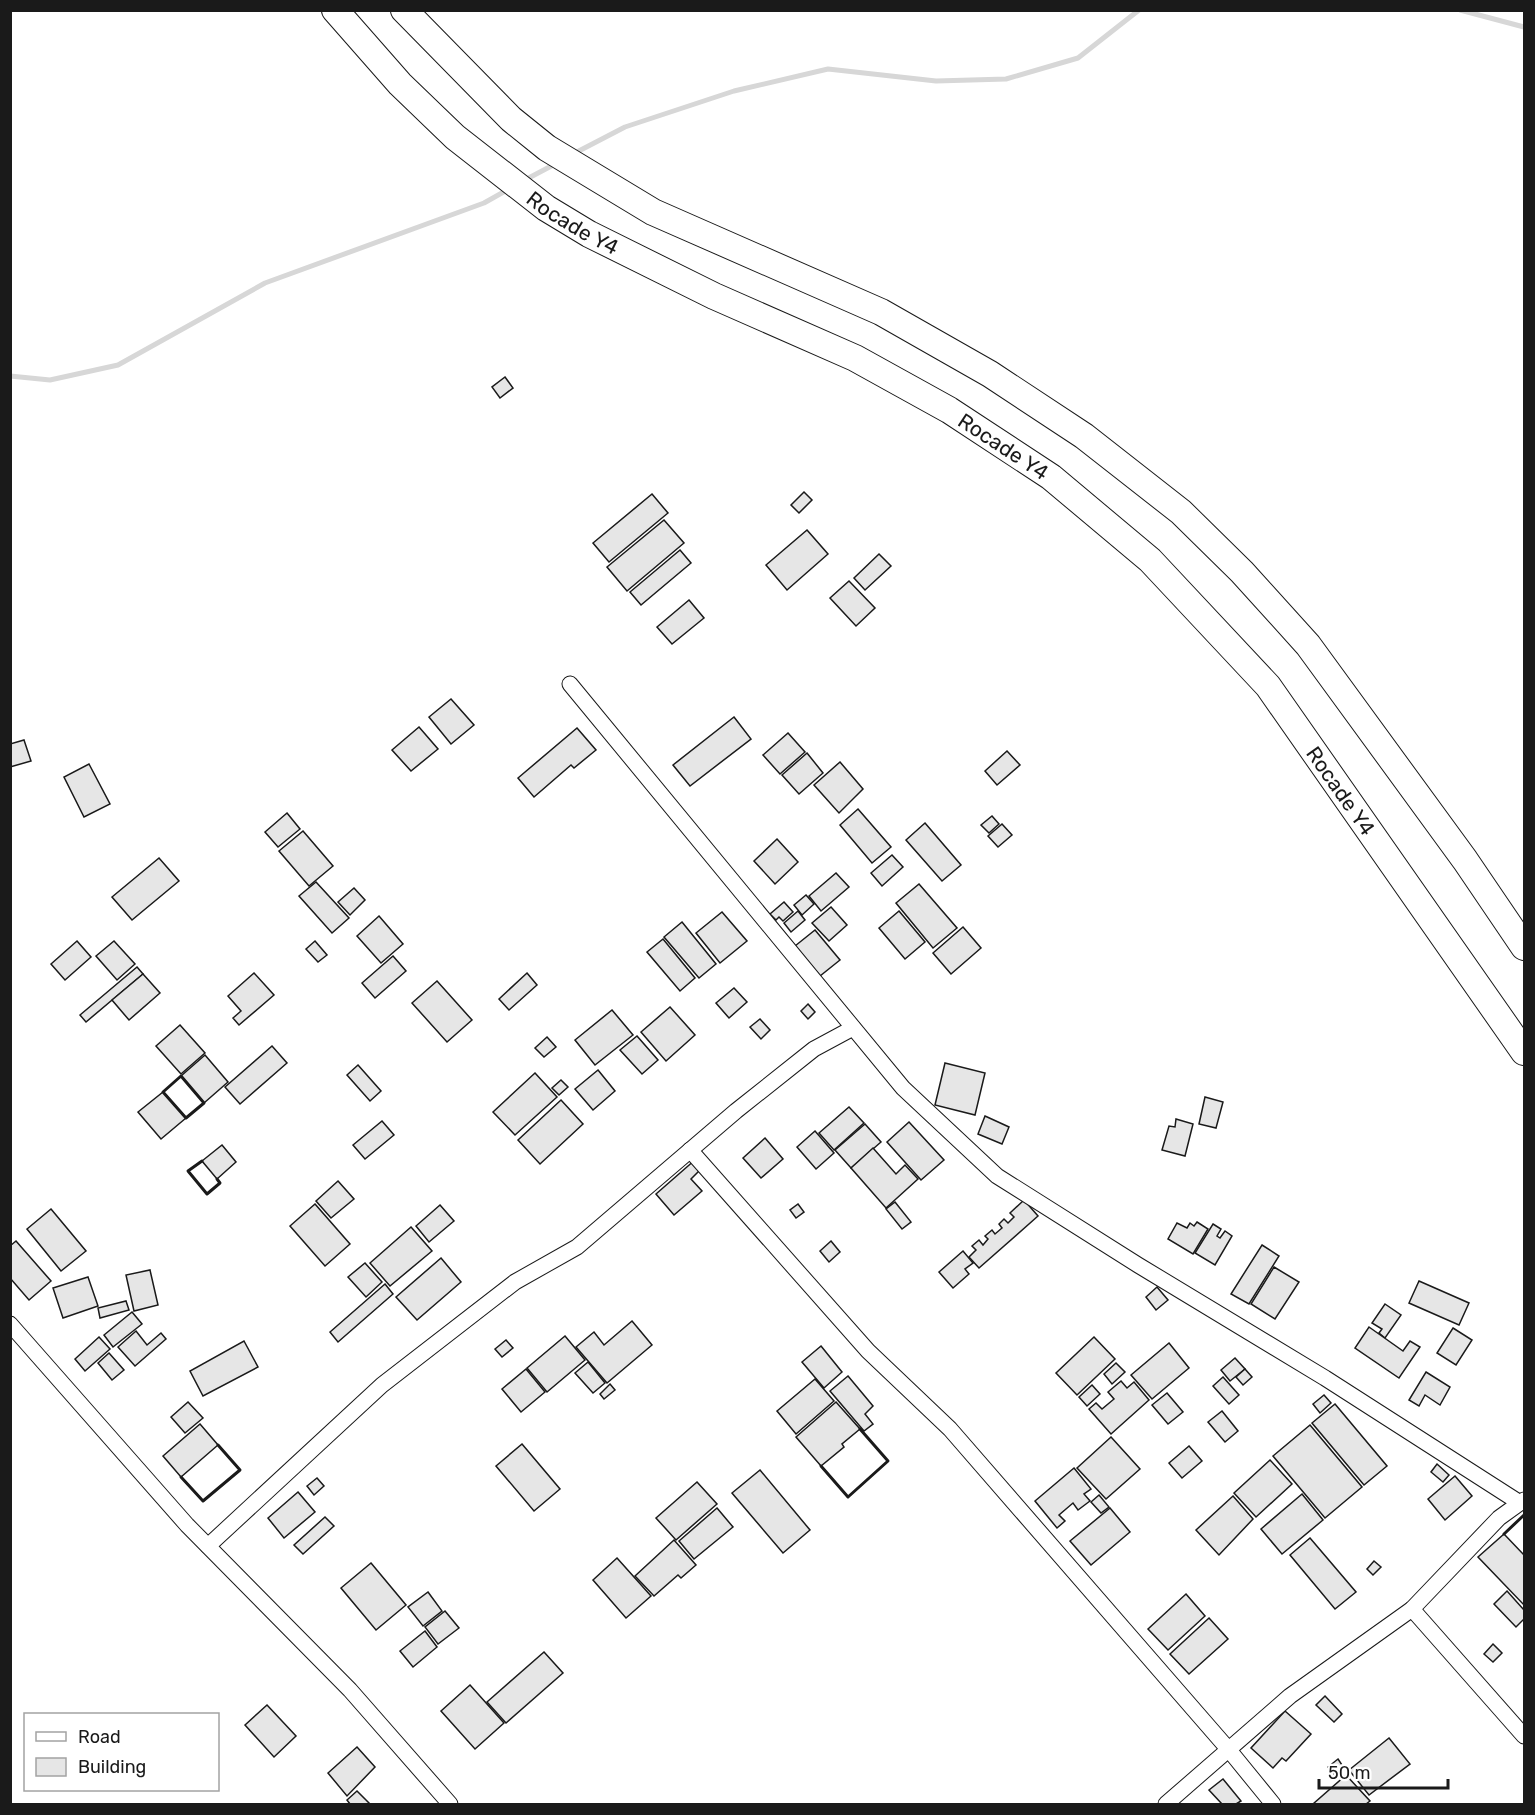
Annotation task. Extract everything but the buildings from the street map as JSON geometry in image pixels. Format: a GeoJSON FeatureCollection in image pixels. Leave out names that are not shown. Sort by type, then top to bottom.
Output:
{"type":"FeatureCollection","features":[{"type":"Feature","properties":{"kind":"highway","name":"Rocade Y4"},"geometry":{"type":"LineString","coordinates":[[335,10],[400,84],[455,137],[546,208],[589,234],[714,296],[855,358],[949,410],[1051,477],[1150,560],[1268,686],[1524,1052]]}},
{"type":"Feature","properties":{"kind":"highway"},"geometry":{"type":"LineString","coordinates":[[404,10],[438,48],[511,119],[547,148],[653,212],[881,312],[990,374],[1083,436],[1181,512],[1242,572],[1308,645],[1465,860],[1524,947]]}},
{"type":"Feature","properties":{"kind":"street"},"geometry":{"type":"LineString","coordinates":[[570,684],[903,1088],[997,1176],[1138,1266],[1325,1378],[1522,1501],[1499,1518],[1412,1609],[1290,1696],[1166,1804]]}},
{"type":"Feature","properties":{"kind":"street"},"geometry":{"type":"LineString","coordinates":[[208,1546],[382,1385],[515,1282],[577,1247],[690,1150],[814,1049],[853,1028]]}},
{"type":"Feature","properties":{"kind":"street"},"geometry":{"type":"LineString","coordinates":[[690,1150],[867,1351],[950,1429],[1229,1750],[1273,1804]]}},
{"type":"Feature","properties":{"kind":"street"},"geometry":{"type":"LineString","coordinates":[[10,1324],[208,1546],[350,1690],[450,1804]]}},
{"type":"Feature","properties":{"kind":"street"},"geometry":{"type":"LineString","coordinates":[[1412,1609],[1524,1736]]}},
{"type":"Feature","properties":{"kind":"waterway"},"geometry":{"type":"LineString","coordinates":[[573,154],[625,127],[734,91],[828,69],[936,81],[1006,79],[1078,58],[1139,10]]}},
{"type":"Feature","properties":{"kind":"waterway"},"geometry":{"type":"LineString","coordinates":[[1460,10],[1524,27]]}},
{"type":"Feature","properties":{"kind":"waterway"},"geometry":{"type":"LineString","coordinates":[[523,181],[557,163]]}},
{"type":"Feature","properties":{"kind":"waterway"},"geometry":{"type":"LineString","coordinates":[[10,376],[50,380],[118,365],[265,283],[484,203],[509,189]]}},
{"type":"Feature","properties":{"kind":"wall"},"geometry":{"type":"LineString","coordinates":[[181,1076],[204,1103],[186,1118],[163,1092],[181,1076]]}},
{"type":"Feature","properties":{"kind":"wall"},"geometry":{"type":"LineString","coordinates":[[202,1161],[188,1171],[207,1194],[220,1183],[217,1179]]}},
{"type":"Feature","properties":{"kind":"wall"},"geometry":{"type":"LineString","coordinates":[[821,1466],[848,1497],[888,1461],[860,1429]]}},
{"type":"Feature","properties":{"kind":"wall"},"geometry":{"type":"LineString","coordinates":[[181,1477],[203,1501],[240,1470],[218,1445]]}},
{"type":"Feature","properties":{"kind":"wall"},"geometry":{"type":"LineString","coordinates":[[1504,1534],[1524,1515]]}}]}
